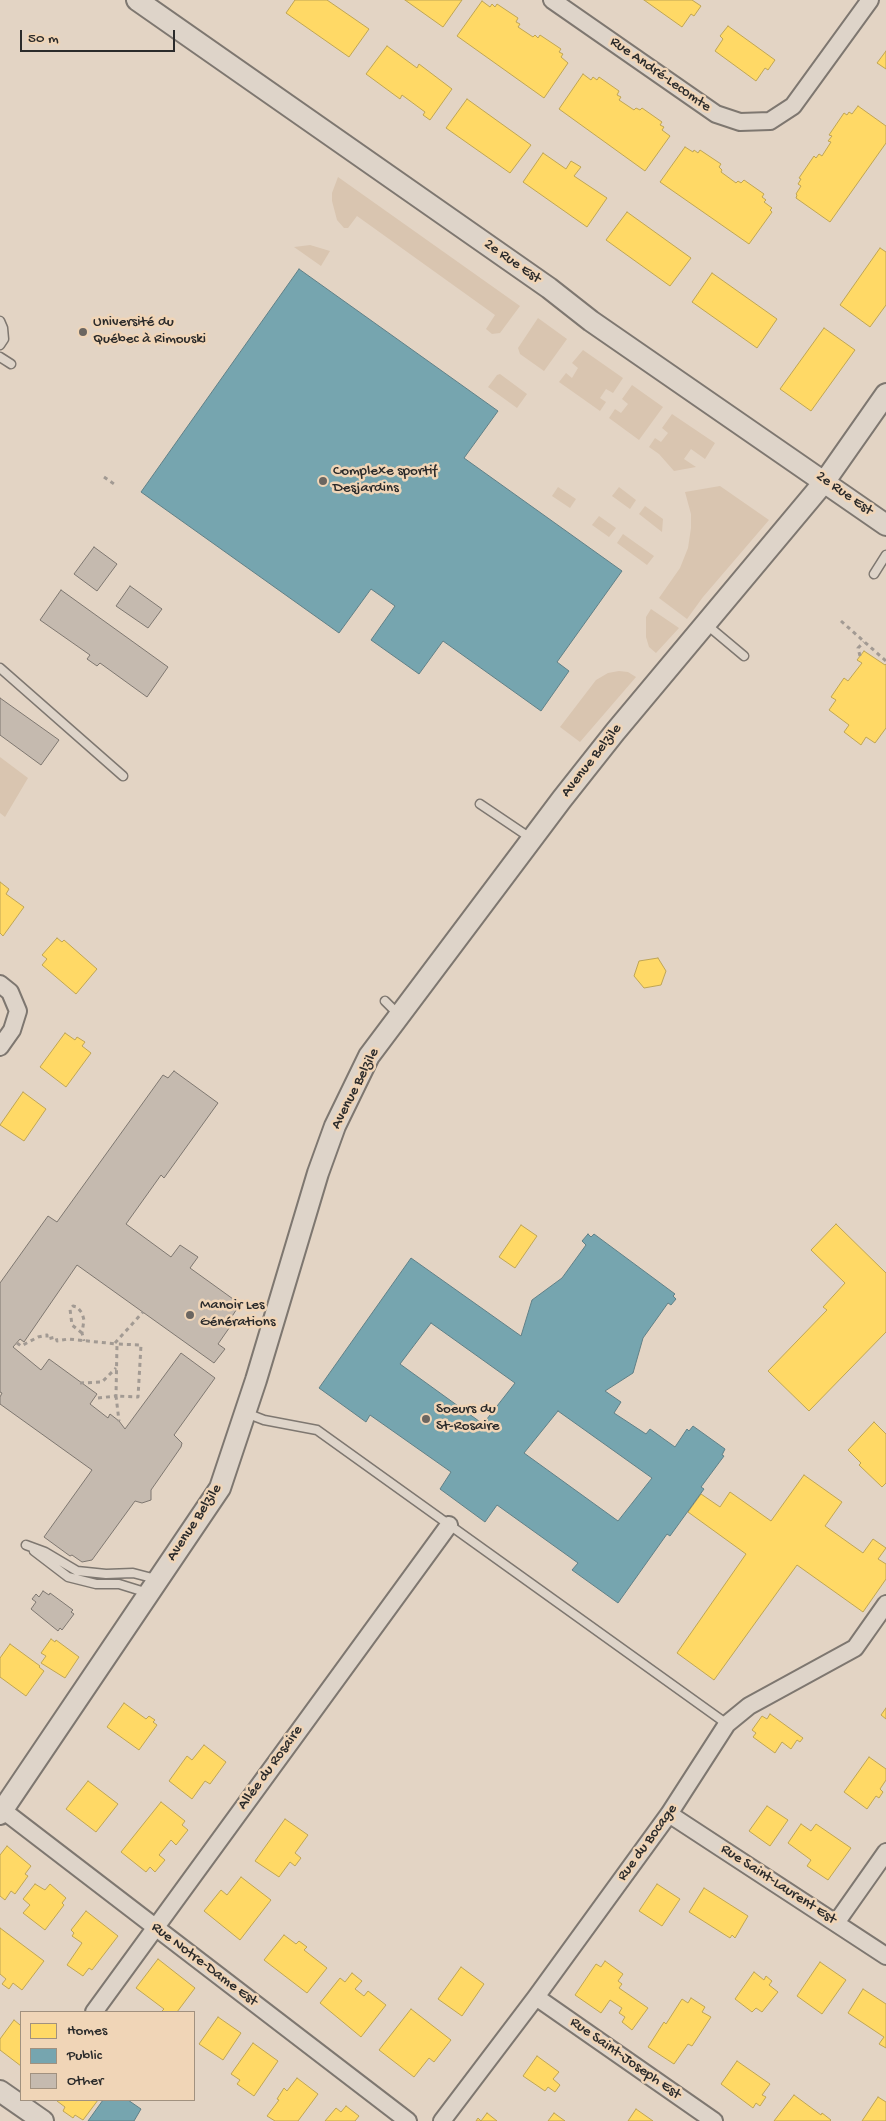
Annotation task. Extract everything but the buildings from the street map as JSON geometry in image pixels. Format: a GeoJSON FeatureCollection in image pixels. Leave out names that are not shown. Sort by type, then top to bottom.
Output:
{"type":"FeatureCollection","features":[{"type":"Feature","properties":{"kind":"street","name":"2e Rue Est"},"geometry":{"type":"LineString","coordinates":[[137,0],[541,282],[599,326],[886,525]]}},
{"type":"Feature","properties":{"kind":"street","name":"Rue André-Lecomte"},"geometry":{"type":"LineString","coordinates":[[552,0],[716,114],[740,122],[770,121],[793,106],[870,0]]}},
{"type":"Feature","properties":{"kind":"street","name":"Avenue Belzile"},"geometry":{"type":"LineString","coordinates":[[1,1810],[220,1488],[245,1413],[318,1172],[335,1126],[369,1056],[615,732],[825,481],[886,394]]}},
{"type":"Feature","properties":{"kind":"street"},"geometry":{"type":"LineString","coordinates":[[0,984],[10,992],[18,1012],[12,1030],[0,1047]]}},
{"type":"Feature","properties":{"kind":"street","name":"Allée du Rosaire"},"geometry":{"type":"LineString","coordinates":[[95,2011],[154,1927],[449,1525]]}},
{"type":"Feature","properties":{"kind":"street","name":"Rue du Bocage"},"geometry":{"type":"LineString","coordinates":[[442,2121],[536,1997],[669,1814],[727,1724],[749,1706],[854,1648],[886,1604]]}},
{"type":"Feature","properties":{"kind":"street","name":"Rue Notre-Dame Est"},"geometry":{"type":"LineString","coordinates":[[1,1810],[408,2121]]}},
{"type":"Feature","properties":{"kind":"street","name":"Rue Saint-Laurent Est"},"geometry":{"type":"LineString","coordinates":[[669,1814],[886,1956]]}},
{"type":"Feature","properties":{"kind":"street"},"geometry":{"type":"LineString","coordinates":[[836,1923],[886,1852]]}},
{"type":"Feature","properties":{"kind":"street","name":"Rue Saint-Joseph Est"},"geometry":{"type":"LineString","coordinates":[[536,1997],[714,2121]]}},
{"type":"Feature","properties":{"kind":"street"},"geometry":{"type":"LineString","coordinates":[[0,2091],[20,2100]]}},
{"type":"Feature","properties":{"kind":"street"},"geometry":{"type":"LineString","coordinates":[[28,2104],[44,2121]]}},
{"type":"Feature","properties":{"kind":"lane"},"geometry":{"type":"LineString","coordinates":[[0,322],[3,328],[4,339],[0,345]]}},
{"type":"Feature","properties":{"kind":"lane"},"geometry":{"type":"LineString","coordinates":[[0,356],[11,364]]}},
{"type":"Feature","properties":{"kind":"lane"},"geometry":{"type":"LineString","coordinates":[[874,574],[886,555]]}},
{"type":"Feature","properties":{"kind":"lane"},"geometry":{"type":"LineString","coordinates":[[705,624],[744,656]]}},
{"type":"Feature","properties":{"kind":"lane"},"geometry":{"type":"LineString","coordinates":[[0,668],[124,776]]}},
{"type":"Feature","properties":{"kind":"lane"},"geometry":{"type":"LineString","coordinates":[[480,804],[532,839]]}},
{"type":"Feature","properties":{"kind":"lane"},"geometry":{"type":"LineString","coordinates":[[386,1001],[400,1016]]}},
{"type":"Feature","properties":{"kind":"lane"},"geometry":{"type":"LineString","coordinates":[[245,1413],[264,1420],[318,1430],[727,1724]]}},
{"type":"Feature","properties":{"kind":"lane"},"geometry":{"type":"LineString","coordinates":[[26,1544],[45,1552],[77,1571],[106,1574],[134,1573],[153,1586],[96,1584],[68,1577],[26,1544]]}},
{"type":"Feature","properties":{"kind":"path"},"geometry":{"type":"LineString","coordinates":[[104,477],[114,484]]}},
{"type":"Feature","properties":{"kind":"path"},"geometry":{"type":"LineString","coordinates":[[841,621],[886,660]]}},
{"type":"Feature","properties":{"kind":"path"},"geometry":{"type":"LineString","coordinates":[[860,656],[858,648],[864,642]]}},
{"type":"Feature","properties":{"kind":"path"},"geometry":{"type":"LineString","coordinates":[[82,1333],[72,1325],[70,1309],[73,1306],[77,1307],[82,1313],[84,1340]]}},
{"type":"Feature","properties":{"kind":"path"},"geometry":{"type":"LineString","coordinates":[[119,1421],[116,1396],[116,1344],[143,1312]]}},
{"type":"Feature","properties":{"kind":"path"},"geometry":{"type":"LineString","coordinates":[[17,1343],[21,1346],[38,1337],[47,1335],[47,1339],[56,1337],[57,1341],[68,1339],[141,1345],[138,1397],[116,1396],[98,1398]]}},
{"type":"Feature","properties":{"kind":"path"},"geometry":{"type":"LineString","coordinates":[[80,1383],[102,1382],[116,1367]]}},
{"type":"Feature","properties":{"kind":"shaded area"},"geometry":{"type":"Polygon","coordinates":[[[338,177],[520,306],[500,333],[492,334],[486,329],[495,315],[357,216],[348,228],[344,228],[337,220],[332,201],[332,193],[338,177]]]}},
{"type":"Feature","properties":{"kind":"shaded area"},"geometry":{"type":"Polygon","coordinates":[[[310,245],[330,251],[321,266],[294,247],[310,245]]]}},
{"type":"Feature","properties":{"kind":"shaded area"},"geometry":{"type":"Polygon","coordinates":[[[538,318],[567,339],[544,371],[520,354],[518,348],[538,318]]]}},
{"type":"Feature","properties":{"kind":"shaded area"},"geometry":{"type":"Polygon","coordinates":[[[583,350],[623,378],[613,393],[606,389],[600,398],[606,402],[600,411],[559,382],[566,373],[572,378],[578,368],[572,363],[583,350]]]}},
{"type":"Feature","properties":{"kind":"shaded area"},"geometry":{"type":"Polygon","coordinates":[[[500,374],[527,394],[517,408],[488,387],[497,375],[500,374]]]}},
{"type":"Feature","properties":{"kind":"shaded area"},"geometry":{"type":"Polygon","coordinates":[[[632,385],[663,407],[639,440],[609,418],[615,409],[621,413],[628,404],[622,399],[632,385]]]}},
{"type":"Feature","properties":{"kind":"shaded area"},"geometry":{"type":"Polygon","coordinates":[[[672,414],[715,443],[705,459],[691,449],[684,459],[696,467],[674,471],[659,454],[649,447],[655,438],[661,442],[668,433],[662,428],[672,414]]]}},
{"type":"Feature","properties":{"kind":"shaded area"},"geometry":{"type":"Polygon","coordinates":[[[720,486],[769,520],[703,597],[687,619],[659,598],[680,568],[688,548],[691,514],[685,492],[720,486]]]}},
{"type":"Feature","properties":{"kind":"shaded area"},"geometry":{"type":"Polygon","coordinates":[[[558,487],[576,499],[570,508],[552,496],[558,487]]]}},
{"type":"Feature","properties":{"kind":"shaded area"},"geometry":{"type":"Polygon","coordinates":[[[619,487],[636,500],[630,509],[612,496],[619,487]]]}},
{"type":"Feature","properties":{"kind":"shaded area"},"geometry":{"type":"Polygon","coordinates":[[[645,506],[663,519],[662,532],[639,514],[645,506]]]}},
{"type":"Feature","properties":{"kind":"shaded area"},"geometry":{"type":"Polygon","coordinates":[[[599,516],[616,528],[609,537],[592,525],[599,516]]]}},
{"type":"Feature","properties":{"kind":"shaded area"},"geometry":{"type":"Polygon","coordinates":[[[623,534],[654,556],[647,565],[617,543],[623,534]]]}},
{"type":"Feature","properties":{"kind":"shaded area"},"geometry":{"type":"Polygon","coordinates":[[[651,609],[679,628],[656,653],[649,647],[646,637],[646,617],[651,609]]]}},
{"type":"Feature","properties":{"kind":"shaded area"},"geometry":{"type":"Polygon","coordinates":[[[628,672],[636,677],[580,742],[560,727],[596,680],[608,673],[628,672]]]}},
{"type":"Feature","properties":{"kind":"shaded area"},"geometry":{"type":"Polygon","coordinates":[[[0,757],[28,778],[5,817],[0,813],[0,757]]]}},
{"type":"Feature","properties":{"kind":"place","name":"Université du Québec à Rimouski"},"geometry":{"type":"Point","coordinates":[83,332]}},
{"type":"Feature","properties":{"kind":"place","name":"Complexe sportif Desjardins"},"geometry":{"type":"Point","coordinates":[323,481]}},
{"type":"Feature","properties":{"kind":"place","name":"Manoir Les Générations"},"geometry":{"type":"Point","coordinates":[190,1315]}},
{"type":"Feature","properties":{"kind":"place","name":"Soeurs du St-Rosaire"},"geometry":{"type":"Point","coordinates":[426,1419]}}]}
